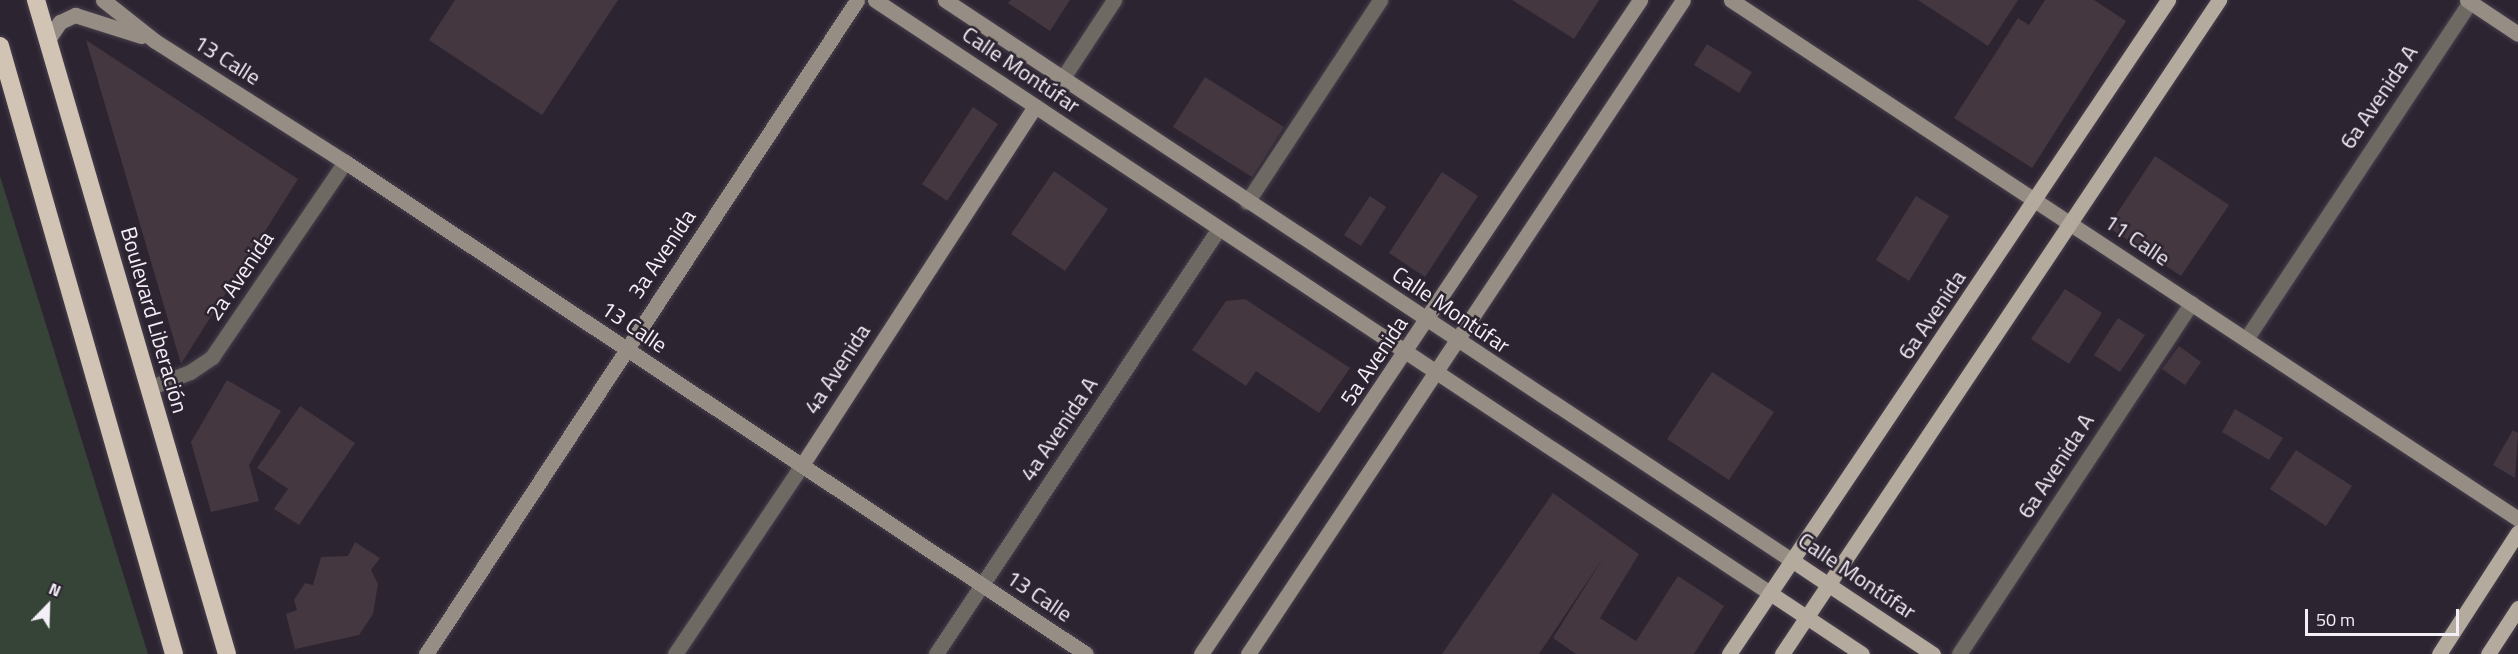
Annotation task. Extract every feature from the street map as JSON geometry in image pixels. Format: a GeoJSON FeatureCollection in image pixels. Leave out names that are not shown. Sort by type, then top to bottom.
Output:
{"type":"FeatureCollection","features":[{"type":"Feature","properties":{"kind":"highway","name":"Boulevard Liberación"},"geometry":{"type":"LineString","coordinates":[[36,0],[227,654]]}},
{"type":"Feature","properties":{"kind":"highway"},"geometry":{"type":"LineString","coordinates":[[0,46],[174,654]]}},
{"type":"Feature","properties":{"kind":"main road","name":"6a Avenida"},"geometry":{"type":"LineString","coordinates":[[1729,654],[2036,200],[2168,0]]}},
{"type":"Feature","properties":{"kind":"main road"},"geometry":{"type":"LineString","coordinates":[[1782,654],[2072,224],[2219,0]]}},
{"type":"Feature","properties":{"kind":"main road"},"geometry":{"type":"LineString","coordinates":[[2439,654],[2518,532]]}},
{"type":"Feature","properties":{"kind":"main road","name":"Calle Montúfar"},"geometry":{"type":"LineString","coordinates":[[1793,561],[1933,654]]}},
{"type":"Feature","properties":{"kind":"main road","name":"Calle Montúfar"},"geometry":{"type":"LineString","coordinates":[[1770,593],[1862,654]]}},
{"type":"Feature","properties":{"kind":"main road"},"geometry":{"type":"LineString","coordinates":[[2488,654],[2518,608]]}},
{"type":"Feature","properties":{"kind":"street","name":"13 Calle"},"geometry":{"type":"LineString","coordinates":[[103,0],[155,41],[345,162],[1086,654]]}},
{"type":"Feature","properties":{"kind":"street","name":"3a Avenida"},"geometry":{"type":"LineString","coordinates":[[426,654],[857,0]]}},
{"type":"Feature","properties":{"kind":"street","name":"Calle Montúfar"},"geometry":{"type":"LineString","coordinates":[[875,0],[1770,593]]}},
{"type":"Feature","properties":{"kind":"street","name":"Calle Montúfar"},"geometry":{"type":"LineString","coordinates":[[945,0],[1457,342],[1793,561]]}},
{"type":"Feature","properties":{"kind":"street"},"geometry":{"type":"LineString","coordinates":[[1062,79],[1114,0]]}},
{"type":"Feature","properties":{"kind":"street"},"geometry":{"type":"LineString","coordinates":[[1248,202],[1380,0]]}},
{"type":"Feature","properties":{"kind":"street","name":"5a Avenida"},"geometry":{"type":"LineString","coordinates":[[1201,654],[1407,353],[1640,0]]}},
{"type":"Feature","properties":{"kind":"street"},"geometry":{"type":"LineString","coordinates":[[1248,654],[1683,0]]}},
{"type":"Feature","properties":{"kind":"street","name":"11 Calle"},"geometry":{"type":"LineString","coordinates":[[1731,0],[2518,519]]}},
{"type":"Feature","properties":{"kind":"street"},"geometry":{"type":"LineString","coordinates":[[2469,1],[2518,34]]}},
{"type":"Feature","properties":{"kind":"street","name":"6a Avenida A"},"geometry":{"type":"LineString","coordinates":[[2246,339],[2469,1]]}},
{"type":"Feature","properties":{"kind":"street","name":"13 Calle"},"geometry":{"type":"LineString","coordinates":[[48,41],[60,22],[75,15],[155,41]]}},
{"type":"Feature","properties":{"kind":"street","name":"4a Avenida"},"geometry":{"type":"LineString","coordinates":[[675,654],[1035,106]]}},
{"type":"Feature","properties":{"kind":"street","name":"2a Avenida"},"geometry":{"type":"LineString","coordinates":[[149,388],[190,372],[212,357],[345,162]]}},
{"type":"Feature","properties":{"kind":"street","name":"4a Avenida A"},"geometry":{"type":"LineString","coordinates":[[936,654],[1219,228]]}},
{"type":"Feature","properties":{"kind":"street","name":"6a Avenida A"},"geometry":{"type":"LineString","coordinates":[[1959,654],[2191,303]]}},
{"type":"Feature","properties":{"kind":"green space"},"geometry":{"type":"Polygon","coordinates":[[[0,176],[148,654],[0,654],[0,176]]]}},
{"type":"Feature","properties":{"kind":"building"},"geometry":{"type":"Polygon","coordinates":[[[455,0],[618,0],[542,115],[429,40],[455,0]]]}},
{"type":"Feature","properties":{"kind":"building"},"geometry":{"type":"Polygon","coordinates":[[[1011,0],[1070,0],[1050,31],[1008,3],[1011,0]]]}},
{"type":"Feature","properties":{"kind":"building"},"geometry":{"type":"Polygon","coordinates":[[[1512,0],[1599,0],[1574,39],[1512,0]]]}},
{"type":"Feature","properties":{"kind":"building"},"geometry":{"type":"Polygon","coordinates":[[[1918,0],[2018,0],[1988,46],[1918,0]]]}},
{"type":"Feature","properties":{"kind":"building"},"geometry":{"type":"Polygon","coordinates":[[[2045,0],[2094,0],[2126,21],[2032,168],[1954,118],[2018,18],[2029,25],[2045,0]]]}},
{"type":"Feature","properties":{"kind":"building"},"geometry":{"type":"Polygon","coordinates":[[[86,40],[298,179],[181,364],[86,40]]]}},
{"type":"Feature","properties":{"kind":"building"},"geometry":{"type":"Polygon","coordinates":[[[1707,44],[1752,72],[1739,93],[1694,65],[1707,44]]]}},
{"type":"Feature","properties":{"kind":"building"},"geometry":{"type":"Polygon","coordinates":[[[1205,77],[1284,127],[1252,177],[1173,127],[1205,77]]]}},
{"type":"Feature","properties":{"kind":"building"},"geometry":{"type":"Polygon","coordinates":[[[973,107],[998,124],[947,201],[922,184],[973,107]]]}},
{"type":"Feature","properties":{"kind":"building"},"geometry":{"type":"Polygon","coordinates":[[[2155,156],[2229,205],[2181,276],[2108,227],[2155,156]]]}},
{"type":"Feature","properties":{"kind":"building"},"geometry":{"type":"Polygon","coordinates":[[[1054,171],[1108,209],[1065,271],[1011,234],[1054,171]]]}},
{"type":"Feature","properties":{"kind":"building"},"geometry":{"type":"Polygon","coordinates":[[[1442,172],[1478,196],[1425,277],[1389,253],[1442,172]]]}},
{"type":"Feature","properties":{"kind":"building"},"geometry":{"type":"Polygon","coordinates":[[[1370,196],[1386,207],[1361,246],[1344,235],[1370,196]]]}},
{"type":"Feature","properties":{"kind":"building"},"geometry":{"type":"Polygon","coordinates":[[[1916,196],[1949,216],[1909,281],[1876,260],[1916,196]]]}},
{"type":"Feature","properties":{"kind":"building"},"geometry":{"type":"Polygon","coordinates":[[[2065,289],[2102,313],[2069,364],[2031,339],[2065,289]]]}},
{"type":"Feature","properties":{"kind":"building"},"geometry":{"type":"Polygon","coordinates":[[[1245,299],[1350,368],[1319,413],[1256,371],[1246,386],[1192,350],[1226,301],[1245,299]]]}},
{"type":"Feature","properties":{"kind":"building"},"geometry":{"type":"Polygon","coordinates":[[[2118,318],[2145,335],[2120,372],[2094,355],[2118,318]]]}},
{"type":"Feature","properties":{"kind":"building"},"geometry":{"type":"Polygon","coordinates":[[[2179,346],[2201,362],[2185,385],[2162,369],[2179,346]]]}},
{"type":"Feature","properties":{"kind":"building"},"geometry":{"type":"Polygon","coordinates":[[[1712,372],[1774,412],[1729,480],[1667,439],[1712,372]]]}},
{"type":"Feature","properties":{"kind":"building"},"geometry":{"type":"Polygon","coordinates":[[[227,380],[281,411],[249,465],[259,501],[211,512],[191,442],[227,380]]]}},
{"type":"Feature","properties":{"kind":"building"},"geometry":{"type":"Polygon","coordinates":[[[300,406],[355,443],[299,525],[274,509],[288,489],[257,468],[300,406]]]}},
{"type":"Feature","properties":{"kind":"building"},"geometry":{"type":"Polygon","coordinates":[[[2235,409],[2283,438],[2269,460],[2222,432],[2235,409]]]}},
{"type":"Feature","properties":{"kind":"building"},"geometry":{"type":"Polygon","coordinates":[[[2513,430],[2518,433],[2515,478],[2493,465],[2513,430]]]}},
{"type":"Feature","properties":{"kind":"building"},"geometry":{"type":"Polygon","coordinates":[[[2296,450],[2352,486],[2326,526],[2270,489],[2296,450]]]}},
{"type":"Feature","properties":{"kind":"building"},"geometry":{"type":"Polygon","coordinates":[[[1553,493],[1639,554],[1600,618],[1636,641],[1678,576],[1724,606],[1694,654],[1576,654],[1553,638],[1605,555],[1539,654],[1442,654],[1553,493]]]}},
{"type":"Feature","properties":{"kind":"building"},"geometry":{"type":"Polygon","coordinates":[[[355,542],[380,558],[371,570],[378,584],[373,614],[359,635],[295,649],[286,614],[297,610],[294,600],[305,583],[313,585],[321,557],[348,556],[355,542]]]}}]}
